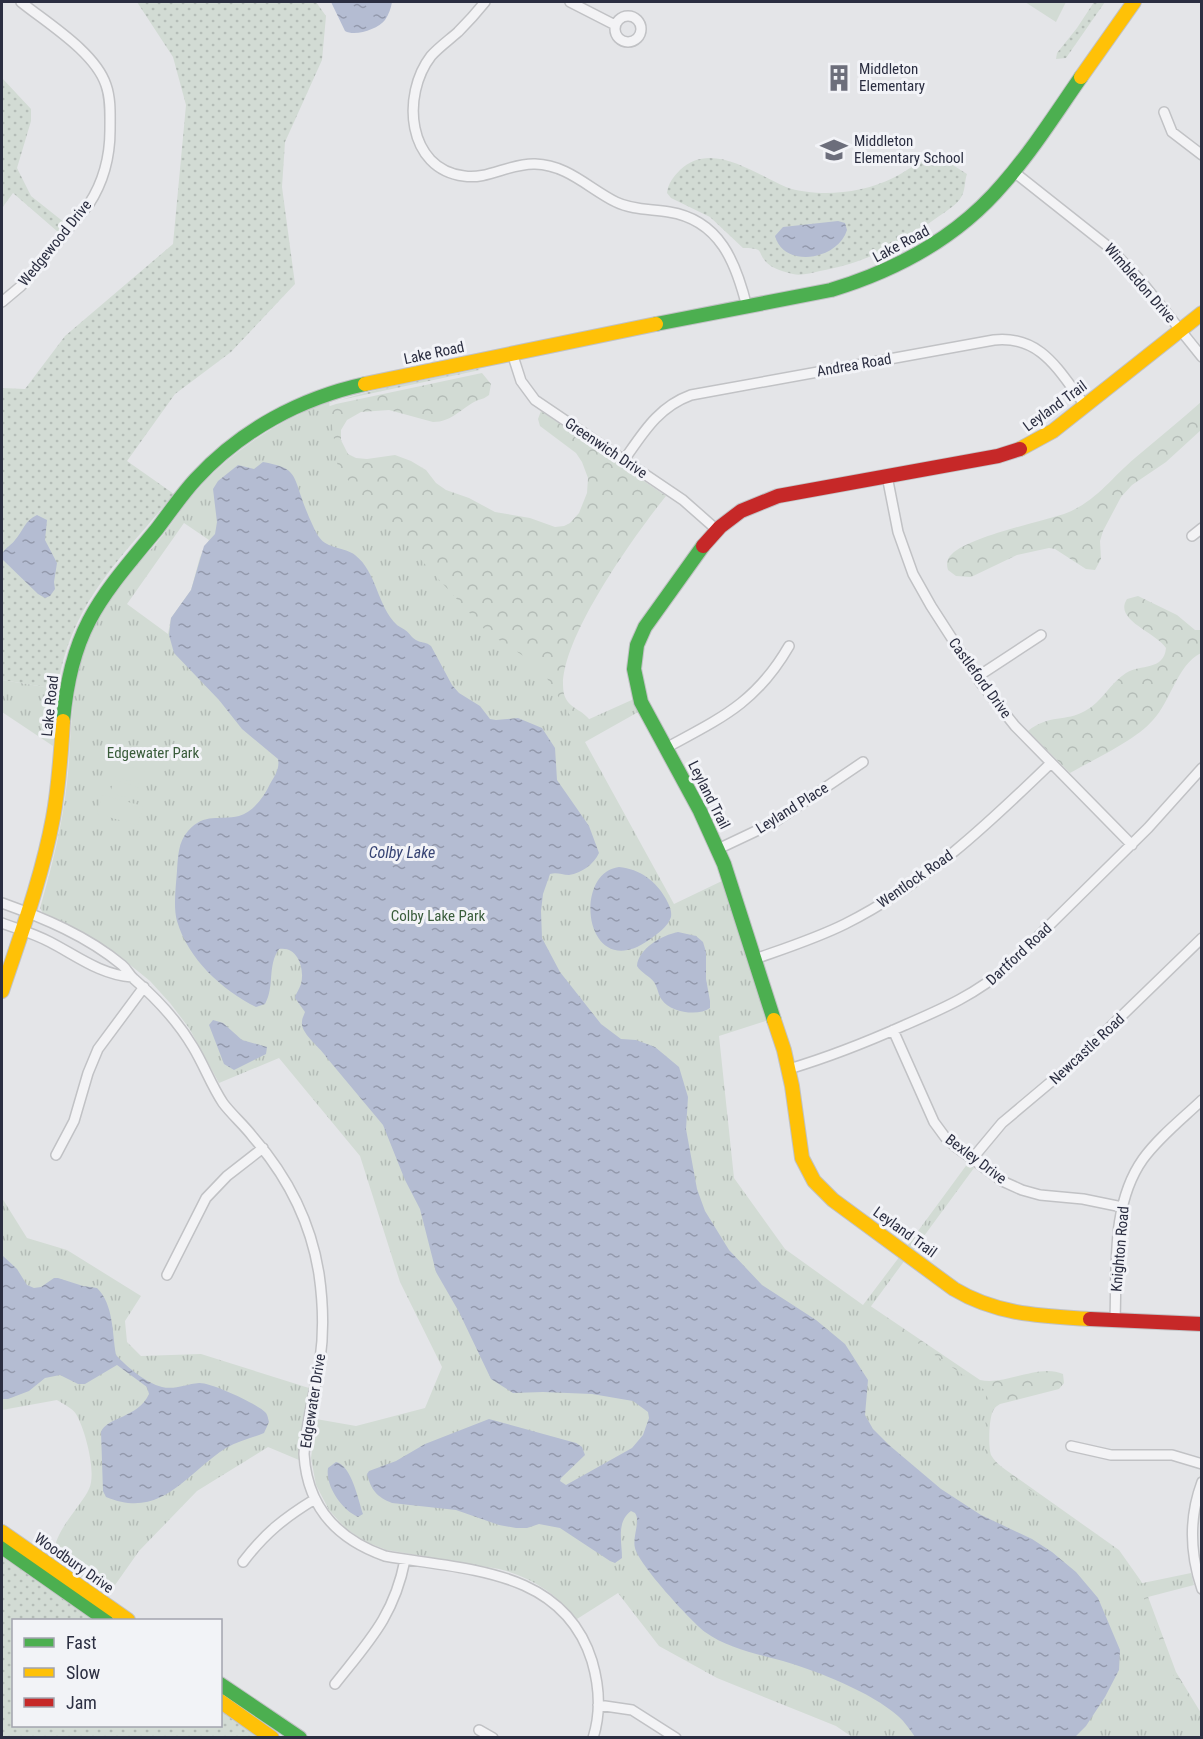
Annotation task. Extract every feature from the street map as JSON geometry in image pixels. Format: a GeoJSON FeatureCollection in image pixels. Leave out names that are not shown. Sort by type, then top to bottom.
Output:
{"type":"FeatureCollection","features":[{"type":"Feature","properties":{"kind":"street","name":"Wedgewood Drive"},"geometry":{"type":"LineString","coordinates":[[2,302],[21,286],[92,199],[106,169],[110,144],[109,95],[100,72],[84,52],[21,2]]}},
{"type":"Feature","properties":{"kind":"street"},"geometry":{"type":"LineString","coordinates":[[485,2],[469,21],[431,57],[420,75],[415,98],[414,123],[420,147],[427,158],[447,172],[466,177],[476,177],[521,164],[547,165],[571,174],[617,203],[673,212],[684,216],[711,233],[730,255],[740,277],[747,307]]}},
{"type":"Feature","properties":{"kind":"street"},"geometry":{"type":"LineString","coordinates":[[570,2],[615,25]]}},
{"type":"Feature","properties":{"kind":"street","name":"Lake Road"},"geometry":{"type":"LineString","coordinates":[[2,991],[29,913],[45,857],[60,772],[66,690],[80,638],[92,612],[110,583],[186,491],[219,457],[253,431],[306,402],[345,388],[844,287],[901,265],[940,242],[963,225],[991,198],[1014,172],[1134,2]]}},
{"type":"Feature","properties":{"kind":"street"},"geometry":{"type":"LineString","coordinates":[[1164,112],[1172,132],[1202,155]]}},
{"type":"Feature","properties":{"kind":"street","name":"Wimbledon Drive"},"geometry":{"type":"LineString","coordinates":[[1014,172],[1108,246],[1136,274],[1202,357]]}},
{"type":"Feature","properties":{"kind":"street","name":"Leyland Trail"},"geometry":{"type":"LineString","coordinates":[[1202,313],[1045,437],[1012,452],[767,499],[741,511],[717,530],[700,549],[648,621],[636,649],[634,669],[639,694],[718,849],[789,1068],[802,1158],[812,1178],[829,1197],[954,1289],[979,1303],[1017,1314],[1202,1324]]}},
{"type":"Feature","properties":{"kind":"street","name":"Andrea Road"},"geometry":{"type":"LineString","coordinates":[[624,460],[656,416],[667,406],[691,395],[994,340],[1017,340],[1038,349],[1048,358],[1085,405]]}},
{"type":"Feature","properties":{"kind":"street","name":"Greenwich Drive"},"geometry":{"type":"LineString","coordinates":[[512,353],[521,381],[532,397],[689,505],[717,530]]}},
{"type":"Feature","properties":{"kind":"street","name":"Castleford Drive"},"geometry":{"type":"LineString","coordinates":[[887,476],[898,532],[913,574],[977,677],[1004,713],[1132,845]]}},
{"type":"Feature","properties":{"kind":"street"},"geometry":{"type":"LineString","coordinates":[[1192,536],[1202,528]]}},
{"type":"Feature","properties":{"kind":"street"},"geometry":{"type":"LineString","coordinates":[[977,677],[1041,635]]}},
{"type":"Feature","properties":{"kind":"street"},"geometry":{"type":"LineString","coordinates":[[666,747],[724,716],[744,702],[767,679],[789,646]]}},
{"type":"Feature","properties":{"kind":"street","name":"Leyland Place"},"geometry":{"type":"LineString","coordinates":[[718,849],[773,823],[862,762]]}},
{"type":"Feature","properties":{"kind":"street","name":"Wentlock Road"},"geometry":{"type":"LineString","coordinates":[[755,959],[838,927],[899,893],[980,831],[1051,763]]}},
{"type":"Feature","properties":{"kind":"street","name":"Dartford Road"},"geometry":{"type":"LineString","coordinates":[[789,1068],[838,1054],[960,1001],[990,982],[1132,845],[1202,768]]}},
{"type":"Feature","properties":{"kind":"street"},"geometry":{"type":"LineString","coordinates":[[2,903],[29,913]]}},
{"type":"Feature","properties":{"kind":"street","name":"Edgewater Drive"},"geometry":{"type":"LineString","coordinates":[[29,913],[69,931],[98,948],[124,967],[172,1017],[193,1047],[222,1101],[263,1148],[288,1185],[298,1205],[314,1250],[322,1297],[322,1342],[304,1454],[305,1469],[315,1499],[332,1524],[352,1542],[385,1557],[499,1575],[536,1590],[552,1601],[567,1616],[589,1651],[595,1670],[598,1705],[593,1737]]}},
{"type":"Feature","properties":{"kind":"street"},"geometry":{"type":"LineString","coordinates":[[2,923],[23,931]]}},
{"type":"Feature","properties":{"kind":"street","name":"Edgewater Drive"},"geometry":{"type":"LineString","coordinates":[[23,931],[50,942],[87,964],[120,976],[132,977]]}},
{"type":"Feature","properties":{"kind":"street","name":"Newcastle Road"},"geometry":{"type":"LineString","coordinates":[[972,1159],[1002,1123],[1077,1060],[1202,938]]}},
{"type":"Feature","properties":{"kind":"street"},"geometry":{"type":"LineString","coordinates":[[56,1155],[74,1121],[88,1073],[98,1049],[144,987]]}},
{"type":"Feature","properties":{"kind":"street","name":"Bexley Drive"},"geometry":{"type":"LineString","coordinates":[[893,1030],[936,1126],[948,1140],[972,1159],[1002,1180],[1022,1190],[1040,1195],[1085,1199],[1122,1207]]}},
{"type":"Feature","properties":{"kind":"street","name":"Knighton Road"},"geometry":{"type":"LineString","coordinates":[[1115,1320],[1119,1229],[1122,1207],[1131,1180],[1146,1156],[1202,1100]]}},
{"type":"Feature","properties":{"kind":"street"},"geometry":{"type":"LineString","coordinates":[[167,1275],[206,1198],[227,1176],[263,1148]]}},
{"type":"Feature","properties":{"kind":"street"},"geometry":{"type":"LineString","coordinates":[[1071,1446],[1114,1456],[1174,1456],[1202,1464]]}},
{"type":"Feature","properties":{"kind":"street"},"geometry":{"type":"LineString","coordinates":[[1202,1482],[1195,1503],[1192,1531],[1194,1559],[1202,1589]]}},
{"type":"Feature","properties":{"kind":"street"},"geometry":{"type":"LineString","coordinates":[[243,1562],[276,1524],[315,1499]]}},
{"type":"Feature","properties":{"kind":"street","name":"Woodbury Drive"},"geometry":{"type":"LineString","coordinates":[[2,1532],[127,1619]]}},
{"type":"Feature","properties":{"kind":"street","name":"Woodbury Drive"},"geometry":{"type":"LineString","coordinates":[[2,1547],[105,1619]]}},
{"type":"Feature","properties":{"kind":"street"},"geometry":{"type":"LineString","coordinates":[[335,1684],[383,1623],[397,1594],[405,1560]]}},
{"type":"Feature","properties":{"kind":"street"},"geometry":{"type":"LineString","coordinates":[[222,1685],[300,1737]]}},
{"type":"Feature","properties":{"kind":"street"},"geometry":{"type":"LineString","coordinates":[[222,1702],[272,1737]]}},
{"type":"Feature","properties":{"kind":"street"},"geometry":{"type":"LineString","coordinates":[[598,1705],[632,1710],[676,1737]]}},
{"type":"Feature","properties":{"kind":"street"},"geometry":{"type":"LineString","coordinates":[[479,1730],[493,1737]]}},
{"type":"Feature","properties":{"kind":"green space"},"geometry":{"type":"Polygon","coordinates":[[[137,2],[316,2],[326,16],[322,60],[285,142],[282,187],[295,284],[231,352],[175,394],[127,461],[174,494],[117,561],[86,606],[64,658],[57,689],[2,680],[2,388],[25,389],[65,336],[173,244],[186,105],[173,57],[137,2]]]}},
{"type":"Feature","properties":{"kind":"green space"},"geometry":{"type":"Polygon","coordinates":[[[1025,2],[1066,2],[1056,22],[1025,2]]]}},
{"type":"Feature","properties":{"kind":"green space"},"geometry":{"type":"Polygon","coordinates":[[[1094,2],[1105,2],[1066,58],[1056,59],[1057,53],[1094,2]]]}},
{"type":"Feature","properties":{"kind":"green space"},"geometry":{"type":"Polygon","coordinates":[[[2,78],[31,109],[31,121],[17,168],[31,196],[65,223],[58,232],[13,193],[2,208],[2,78]]]}},
{"type":"Feature","properties":{"kind":"green space"},"geometry":{"type":"Polygon","coordinates":[[[933,157],[948,162],[967,174],[963,193],[955,205],[880,252],[836,268],[799,275],[772,267],[760,251],[743,248],[710,217],[671,198],[667,193],[671,181],[680,170],[692,162],[705,158],[733,162],[790,188],[805,192],[826,193],[852,191],[877,185],[933,157]]]}},
{"type":"Feature","properties":{"kind":"green space"},"geometry":{"type":"Polygon","coordinates":[[[480,370],[340,400],[398,385],[480,370]]]}},
{"type":"Feature","properties":{"kind":"green space"},"geometry":{"type":"Polygon","coordinates":[[[482,373],[491,384],[489,395],[445,420],[433,422],[389,410],[361,412],[347,420],[341,430],[341,440],[348,454],[356,458],[367,459],[395,455],[411,461],[426,470],[436,483],[446,490],[469,498],[495,512],[530,518],[555,527],[564,526],[579,513],[587,493],[588,478],[576,453],[540,426],[538,419],[541,411],[666,496],[618,562],[584,620],[571,648],[564,673],[564,694],[568,702],[589,719],[589,725],[577,730],[270,435],[318,410],[336,404],[482,373]]]}},
{"type":"Feature","properties":{"kind":"green space","name":"Colby Lake"},"geometry":{"type":"Polygon","coordinates":[[[329,402],[338,469],[487,632],[540,667],[576,725],[634,699],[640,711],[585,742],[674,904],[724,880],[769,1020],[719,1036],[734,1178],[785,1249],[863,1305],[900,1256],[905,1260],[869,1309],[986,1391],[985,1459],[1118,1551],[1138,1584],[1191,1573],[1194,1585],[1144,1598],[1172,1673],[1201,1716],[1201,1737],[852,1737],[836,1726],[717,1678],[659,1646],[618,1593],[577,1619],[552,1594],[511,1572],[387,1550],[366,1542],[345,1528],[329,1510],[316,1485],[311,1458],[316,1419],[356,1426],[425,1408],[442,1367],[400,1282],[360,1156],[279,1058],[219,1083],[189,1028],[150,981],[108,947],[77,929],[44,915],[40,908],[62,815],[76,684],[82,657],[98,619],[128,573],[168,529],[206,480],[254,440],[329,402]],[[184,523],[127,604],[168,634],[171,618],[191,590],[200,557],[209,540],[184,523]]]}},
{"type":"Feature","properties":{"kind":"green space"},"geometry":{"type":"Polygon","coordinates":[[[1201,402],[1201,430],[1166,462],[1132,485],[1121,497],[1103,531],[1100,541],[1101,559],[1095,570],[1086,569],[1055,549],[1049,548],[1017,555],[971,577],[956,576],[948,570],[949,557],[973,542],[1064,514],[1085,503],[1201,402]]]}},
{"type":"Feature","properties":{"kind":"green space"},"geometry":{"type":"Polygon","coordinates":[[[332,403],[270,430],[294,417],[332,403]]]}},
{"type":"Feature","properties":{"kind":"green space"},"geometry":{"type":"Polygon","coordinates":[[[1138,596],[1177,615],[1195,630],[1201,630],[1201,653],[1180,674],[1165,703],[1145,728],[1070,773],[1028,731],[1043,722],[1085,711],[1126,673],[1156,664],[1161,660],[1166,648],[1131,620],[1126,613],[1124,606],[1127,599],[1138,596]]]}},
{"type":"Feature","properties":{"kind":"green space"},"geometry":{"type":"Polygon","coordinates":[[[2,680],[57,689],[53,746],[2,712],[2,680]]]}},
{"type":"Feature","properties":{"kind":"green space"},"geometry":{"type":"Polygon","coordinates":[[[118,764],[145,771],[142,784],[115,777],[118,764]]]}},
{"type":"Feature","properties":{"kind":"green space"},"geometry":{"type":"Polygon","coordinates":[[[114,780],[141,788],[137,800],[110,793],[114,780]]]}},
{"type":"Feature","properties":{"kind":"green space"},"geometry":{"type":"Polygon","coordinates":[[[102,795],[143,806],[138,825],[97,814],[102,795]]]}},
{"type":"Feature","properties":{"kind":"green space"},"geometry":{"type":"Polygon","coordinates":[[[968,1163],[974,1168],[913,1251],[907,1246],[968,1163]]]}},
{"type":"Feature","properties":{"kind":"green space"},"geometry":{"type":"Polygon","coordinates":[[[2,1198],[27,1238],[67,1250],[141,1296],[125,1321],[127,1342],[141,1356],[201,1354],[309,1388],[299,1460],[268,1447],[197,1491],[139,1551],[108,1595],[59,1561],[55,1553],[59,1535],[85,1496],[91,1482],[89,1451],[76,1414],[57,1400],[2,1410],[2,1198]]]}},
{"type":"Feature","properties":{"kind":"green space"},"geometry":{"type":"Polygon","coordinates":[[[869,1305],[980,1380],[1000,1380],[1043,1371],[1063,1374],[1064,1383],[1059,1389],[1000,1404],[995,1408],[990,1426],[991,1455],[1004,1469],[1119,1550],[1145,1589],[1023,1507],[861,1315],[869,1305]]]}},
{"type":"Feature","properties":{"kind":"green space"},"geometry":{"type":"Polygon","coordinates":[[[2,1556],[92,1619],[12,1619],[12,1727],[222,1727],[222,1711],[260,1737],[2,1738],[2,1556]]]}},
{"type":"Feature","properties":{"kind":"green space"},"geometry":{"type":"Polygon","coordinates":[[[1147,1594],[1176,1672],[1201,1713],[1201,1737],[1181,1703],[1140,1595],[1147,1594]]]}},
{"type":"Feature","properties":{"kind":"water"},"geometry":{"type":"Polygon","coordinates":[[[331,2],[392,2],[388,16],[382,23],[366,31],[349,33],[345,31],[331,2]]]}},
{"type":"Feature","properties":{"kind":"water"},"geometry":{"type":"Polygon","coordinates":[[[838,221],[845,223],[847,230],[842,240],[823,254],[811,257],[799,257],[789,253],[780,246],[775,236],[783,227],[838,221]]]}},
{"type":"Feature","properties":{"kind":"water","name":"Colby Lake"},"geometry":{"type":"Polygon","coordinates":[[[263,462],[287,469],[291,473],[307,513],[322,541],[351,552],[362,562],[390,617],[414,639],[431,646],[452,685],[459,693],[480,706],[490,719],[518,718],[542,728],[555,748],[557,780],[589,826],[599,853],[583,870],[569,875],[550,874],[543,894],[542,938],[560,972],[601,1024],[621,1039],[636,1040],[655,1047],[679,1067],[688,1097],[686,1129],[697,1189],[705,1211],[729,1250],[762,1285],[816,1320],[845,1344],[868,1380],[865,1415],[873,1429],[889,1445],[941,1489],[981,1515],[1032,1539],[1052,1552],[1076,1572],[1098,1598],[1120,1650],[1119,1670],[1086,1726],[1075,1737],[915,1737],[905,1723],[887,1707],[843,1683],[812,1670],[742,1650],[714,1638],[677,1605],[646,1567],[635,1548],[637,1516],[631,1511],[622,1526],[622,1558],[615,1563],[560,1528],[539,1524],[527,1528],[516,1528],[499,1525],[456,1510],[392,1503],[382,1498],[373,1489],[367,1474],[369,1471],[396,1461],[425,1444],[489,1419],[576,1443],[582,1447],[585,1455],[561,1478],[560,1481],[566,1485],[632,1448],[643,1435],[649,1418],[648,1412],[633,1401],[592,1394],[513,1393],[491,1379],[459,1312],[436,1272],[420,1209],[405,1180],[383,1125],[304,1031],[302,1022],[305,1012],[295,998],[302,978],[299,960],[291,951],[279,949],[273,962],[268,997],[265,1004],[256,1007],[231,992],[208,972],[182,935],[177,921],[175,896],[178,855],[185,835],[200,821],[239,816],[249,811],[265,794],[278,766],[278,759],[242,729],[219,700],[174,653],[169,635],[171,618],[191,590],[204,546],[215,534],[217,522],[213,489],[218,481],[238,465],[254,469],[263,462]]]}},
{"type":"Feature","properties":{"kind":"water"},"geometry":{"type":"Polygon","coordinates":[[[37,515],[47,520],[45,540],[57,563],[55,589],[50,596],[45,598],[2,559],[5,550],[27,523],[37,515]]]}},
{"type":"Feature","properties":{"kind":"water"},"geometry":{"type":"Polygon","coordinates":[[[619,867],[634,870],[652,881],[666,899],[671,912],[670,921],[662,930],[649,940],[627,950],[611,948],[599,938],[592,923],[591,905],[594,887],[604,874],[619,867]]]}},
{"type":"Feature","properties":{"kind":"water"},"geometry":{"type":"Polygon","coordinates":[[[678,932],[696,936],[703,942],[706,952],[706,979],[710,1001],[710,1008],[705,1011],[692,1013],[671,1008],[661,998],[654,982],[637,966],[642,954],[652,944],[665,936],[678,932]]]}},
{"type":"Feature","properties":{"kind":"water"},"geometry":{"type":"Polygon","coordinates":[[[213,1020],[223,1023],[242,1040],[267,1047],[266,1054],[234,1070],[224,1064],[209,1025],[213,1020]]]}},
{"type":"Feature","properties":{"kind":"water"},"geometry":{"type":"Polygon","coordinates":[[[2,1246],[3,1256],[17,1269],[27,1285],[34,1288],[41,1287],[54,1278],[58,1278],[97,1288],[107,1303],[116,1355],[137,1374],[162,1387],[199,1383],[234,1394],[266,1413],[269,1422],[264,1433],[226,1448],[172,1491],[158,1498],[143,1503],[126,1503],[106,1497],[103,1491],[101,1432],[109,1423],[138,1408],[149,1394],[147,1387],[117,1365],[85,1384],[78,1384],[60,1375],[45,1378],[29,1391],[2,1399],[2,1246]]]}},
{"type":"Feature","properties":{"kind":"water"},"geometry":{"type":"Polygon","coordinates":[[[336,1462],[342,1465],[354,1484],[363,1514],[358,1517],[346,1509],[332,1490],[328,1468],[336,1462]]]}},
{"type":"Feature","properties":{"kind":"traffic: fast"},"geometry":{"type":"LineString","coordinates":[[656,324],[831,290],[903,262],[946,236],[985,203],[1034,145],[1081,77]]}},
{"type":"Feature","properties":{"kind":"traffic: fast"},"geometry":{"type":"LineString","coordinates":[[63,721],[73,661],[92,616],[119,575],[191,485],[232,445],[273,418],[318,398],[365,384]]}},
{"type":"Feature","properties":{"kind":"traffic: fast"},"geometry":{"type":"LineString","coordinates":[[703,546],[645,627],[637,645],[634,669],[641,702],[700,811],[724,864],[774,1020]]}},
{"type":"Feature","properties":{"kind":"traffic: fast"},"geometry":{"type":"LineString","coordinates":[[2,1547],[105,1619]]}},
{"type":"Feature","properties":{"kind":"traffic: fast"},"geometry":{"type":"LineString","coordinates":[[222,1685],[300,1738]]}},
{"type":"Feature","properties":{"kind":"traffic: slow"},"geometry":{"type":"LineString","coordinates":[[1081,77],[1134,2]]}},
{"type":"Feature","properties":{"kind":"traffic: slow"},"geometry":{"type":"LineString","coordinates":[[1020,449],[1053,431],[1202,313]]}},
{"type":"Feature","properties":{"kind":"traffic: slow"},"geometry":{"type":"LineString","coordinates":[[365,384],[656,324]]}},
{"type":"Feature","properties":{"kind":"traffic: slow"},"geometry":{"type":"LineString","coordinates":[[2,991],[31,905],[53,818],[61,758],[63,721]]}},
{"type":"Feature","properties":{"kind":"traffic: slow"},"geometry":{"type":"LineString","coordinates":[[774,1020],[792,1086],[802,1158],[814,1181],[833,1200],[954,1289],[970,1298],[1020,1313],[1090,1319]]}},
{"type":"Feature","properties":{"kind":"traffic: slow"},"geometry":{"type":"LineString","coordinates":[[2,1532],[127,1619]]}},
{"type":"Feature","properties":{"kind":"traffic: slow"},"geometry":{"type":"LineString","coordinates":[[222,1702],[272,1738]]}},
{"type":"Feature","properties":{"kind":"traffic: jam"},"geometry":{"type":"LineString","coordinates":[[703,546],[720,527],[741,511],[778,496],[998,456],[1020,449]]}},
{"type":"Feature","properties":{"kind":"traffic: jam"},"geometry":{"type":"LineString","coordinates":[[1090,1319],[1202,1324]]}},
{"type":"Feature","properties":{"kind":"place","name":"Middleton Elementary"},"geometry":{"type":"Point","coordinates":[839,78]}},
{"type":"Feature","properties":{"kind":"place","name":"Middleton Elementary School"},"geometry":{"type":"Point","coordinates":[834,150]}},
{"type":"Feature","properties":{"kind":"park label","name":"Edgewater Park"},"geometry":{"type":"Point","coordinates":[153,753]}},
{"type":"Feature","properties":{"kind":"park label","name":"Colby Lake Park"},"geometry":{"type":"Point","coordinates":[438,916]}}]}
